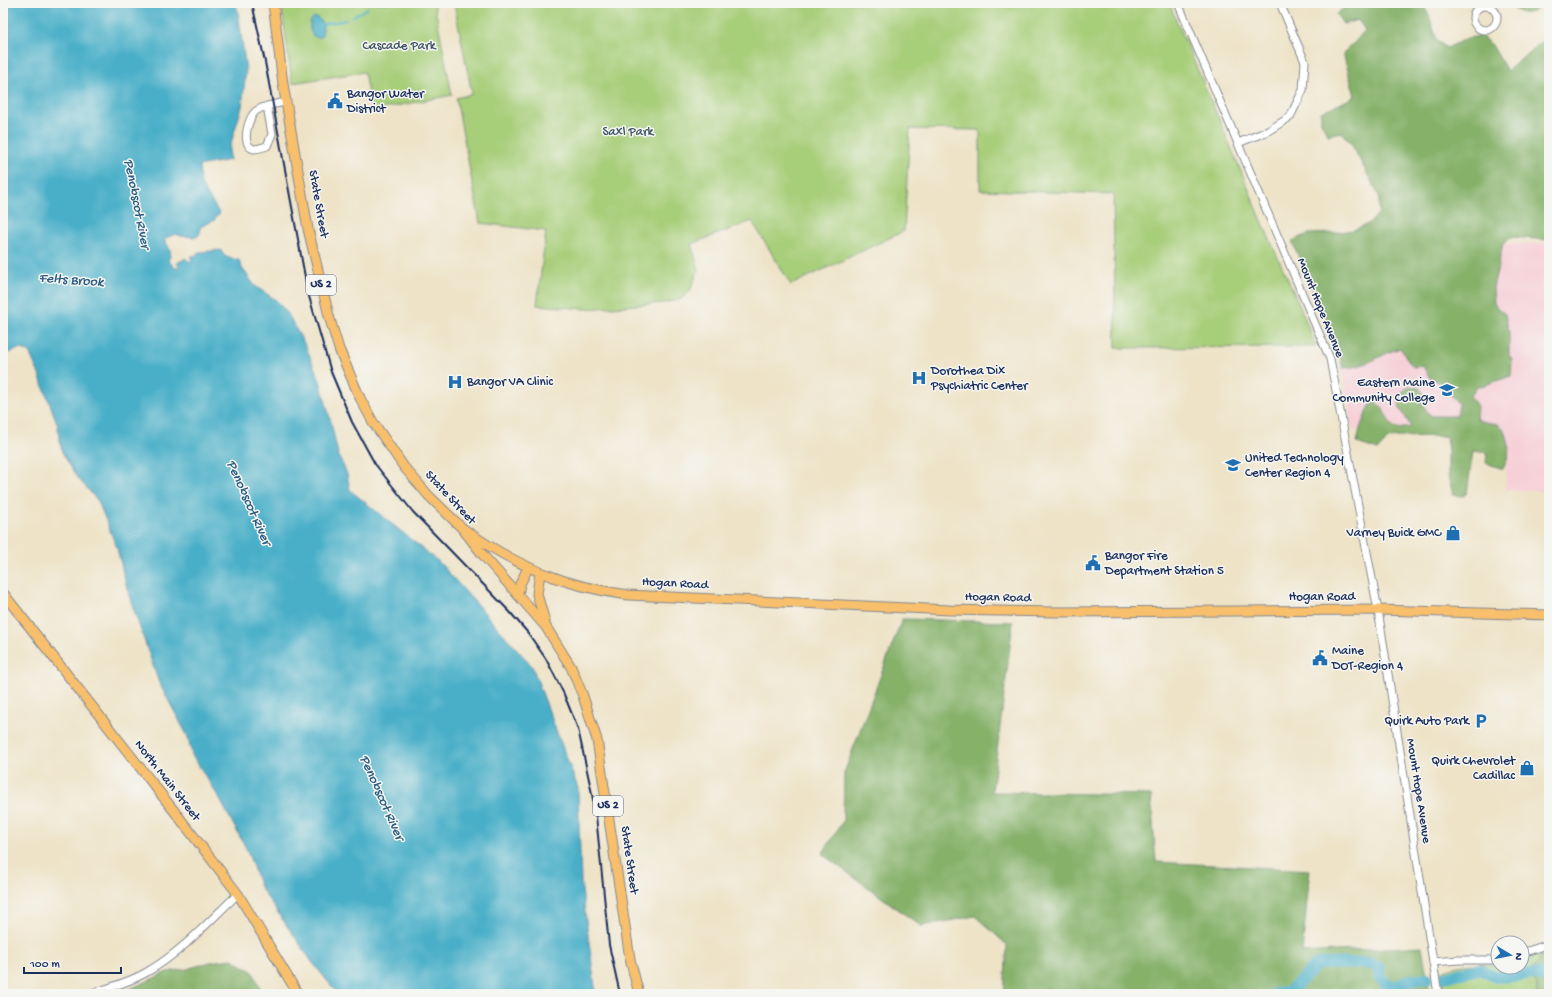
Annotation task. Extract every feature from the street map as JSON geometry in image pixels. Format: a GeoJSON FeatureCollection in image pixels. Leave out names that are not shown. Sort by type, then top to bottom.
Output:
{"type":"FeatureCollection","features":[{"type":"Feature","properties":{"kind":"main road","name":"State Street"},"geometry":{"type":"LineString","coordinates":[[272,3],[286,102],[315,260],[339,349],[349,376],[373,422],[404,467],[429,496],[462,528],[483,555],[546,627],[571,668],[583,696],[597,740],[630,959],[639,994]]}},
{"type":"Feature","properties":{"kind":"main road","name":"Hogan Road"},"geometry":{"type":"LineString","coordinates":[[462,528],[488,546],[540,573],[600,591],[628,595],[934,610],[1056,612],[1378,610],[1549,615]]}},
{"type":"Feature","properties":{"kind":"main road"},"geometry":{"type":"LineString","coordinates":[[518,595],[520,584],[528,568]]}},
{"type":"Feature","properties":{"kind":"main road"},"geometry":{"type":"LineString","coordinates":[[540,573],[537,594],[546,627]]}},
{"type":"Feature","properties":{"kind":"main road","name":"North Main Street"},"geometry":{"type":"LineString","coordinates":[[4,596],[238,894],[298,994]]}},
{"type":"Feature","properties":{"kind":"street","name":"Mount Hope Avenue"},"geometry":{"type":"LineString","coordinates":[[1178,3],[1330,359],[1378,610],[1438,994]]}},
{"type":"Feature","properties":{"kind":"street"},"geometry":{"type":"LineString","coordinates":[[1238,143],[1268,131],[1290,117],[1303,90],[1305,62],[1280,3]]}},
{"type":"Feature","properties":{"kind":"street"},"geometry":{"type":"LineString","coordinates":[[267,106],[272,134],[267,146],[255,149],[247,142],[247,128],[251,116],[257,110],[267,106],[286,102]]}},
{"type":"Feature","properties":{"kind":"street"},"geometry":{"type":"LineString","coordinates":[[90,994],[115,986],[146,973],[166,960],[178,951],[238,894]]}},
{"type":"Feature","properties":{"kind":"street"},"geometry":{"type":"LineString","coordinates":[[1530,950],[1549,944]]}},
{"type":"Feature","properties":{"kind":"street"},"geometry":{"type":"LineString","coordinates":[[1432,962],[1490,960]]}},
{"type":"Feature","properties":{"kind":"shaded area","name":"Eastern Maine Community College"},"geometry":{"type":"Polygon","coordinates":[[[1549,243],[1549,491],[1506,490],[1507,437],[1353,430],[1338,349],[1294,246],[1549,243]]]}},
{"type":"Feature","properties":{"kind":"green space","name":"Cascade Park"},"geometry":{"type":"Polygon","coordinates":[[[281,3],[434,3],[452,95],[371,111],[364,72],[292,83],[281,3]]]}},
{"type":"Feature","properties":{"kind":"green space","name":"Saxl Park"},"geometry":{"type":"Polygon","coordinates":[[[454,3],[1169,3],[1270,240],[1300,306],[1316,347],[1116,348],[1113,194],[980,190],[980,130],[910,129],[904,231],[791,285],[752,221],[691,244],[699,269],[690,291],[681,299],[664,303],[586,309],[537,305],[546,231],[480,223],[456,98],[472,94],[454,3]]]}},
{"type":"Feature","properties":{"kind":"green space"},"geometry":{"type":"Polygon","coordinates":[[[1350,3],[1422,4],[1429,15],[1437,41],[1447,48],[1467,38],[1481,36],[1492,45],[1507,71],[1549,34],[1549,240],[1512,237],[1503,244],[1493,288],[1494,302],[1498,309],[1505,314],[1509,332],[1509,355],[1512,360],[1511,376],[1476,388],[1470,396],[1477,406],[1476,418],[1478,420],[1497,424],[1504,429],[1509,448],[1508,457],[1503,469],[1486,463],[1487,453],[1473,451],[1467,493],[1463,496],[1453,495],[1448,475],[1446,436],[1397,437],[1388,439],[1378,450],[1357,443],[1363,421],[1374,400],[1383,409],[1390,423],[1397,429],[1411,427],[1400,408],[1399,395],[1407,388],[1418,386],[1423,393],[1424,407],[1431,416],[1457,416],[1459,404],[1439,382],[1429,377],[1423,366],[1413,367],[1400,348],[1366,364],[1343,368],[1331,327],[1314,293],[1292,241],[1309,234],[1334,233],[1354,230],[1370,223],[1379,213],[1379,196],[1352,145],[1341,132],[1328,135],[1321,122],[1321,112],[1355,96],[1343,53],[1365,30],[1358,20],[1343,24],[1336,14],[1350,3]]]}},
{"type":"Feature","properties":{"kind":"green space"},"geometry":{"type":"Polygon","coordinates":[[[1519,3],[1549,3],[1549,21],[1543,4],[1532,12],[1522,13],[1514,9],[1519,3]]]}},
{"type":"Feature","properties":{"kind":"green space"},"geometry":{"type":"Polygon","coordinates":[[[902,619],[1013,622],[992,792],[1151,795],[1156,862],[1310,870],[1302,953],[1422,946],[1430,994],[1004,994],[1007,945],[975,916],[921,926],[822,854],[843,821],[844,773],[902,619]]]}},
{"type":"Feature","properties":{"kind":"green space"},"geometry":{"type":"Polygon","coordinates":[[[1549,950],[1549,994],[1537,994],[1537,984],[1530,975],[1530,970],[1536,965],[1542,954],[1549,950]]]}},
{"type":"Feature","properties":{"kind":"green space"},"geometry":{"type":"Polygon","coordinates":[[[1542,954],[1536,965],[1537,994],[1444,994],[1440,972],[1461,965],[1483,964],[1490,964],[1490,975],[1530,975],[1530,957],[1542,954]]]}},
{"type":"Feature","properties":{"kind":"green space"},"geometry":{"type":"Polygon","coordinates":[[[232,959],[253,972],[263,994],[119,994],[167,972],[187,969],[210,962],[232,959]]]}},
{"type":"Feature","properties":{"kind":"water"},"geometry":{"type":"Polygon","coordinates":[[[3,3],[235,3],[238,11],[246,70],[242,107],[231,143],[229,156],[230,160],[199,166],[201,185],[220,214],[215,217],[215,220],[200,227],[200,233],[197,237],[175,234],[164,239],[170,252],[170,257],[168,260],[175,268],[179,267],[177,263],[186,258],[189,262],[192,260],[190,256],[194,256],[200,252],[221,250],[226,257],[239,260],[242,268],[255,286],[276,300],[288,314],[306,347],[320,381],[338,454],[347,474],[350,490],[439,562],[532,666],[578,788],[581,882],[596,994],[338,994],[312,962],[260,887],[247,850],[218,796],[192,755],[188,737],[159,683],[129,596],[117,548],[98,501],[76,476],[62,452],[57,423],[29,352],[19,349],[3,355],[3,3]]]}},
{"type":"Feature","properties":{"kind":"water"},"geometry":{"type":"Polygon","coordinates":[[[314,17],[317,17],[321,21],[323,26],[321,37],[319,38],[313,36],[310,30],[310,21],[314,17]]]}},
{"type":"Feature","properties":{"kind":"waterway"},"geometry":{"type":"LineString","coordinates":[[352,17],[368,8]]}},
{"type":"Feature","properties":{"kind":"waterway"},"geometry":{"type":"LineString","coordinates":[[323,24],[346,20]]}},
{"type":"Feature","properties":{"kind":"waterway"},"geometry":{"type":"LineString","coordinates":[[1274,994],[1288,993],[1318,964],[1370,963],[1379,968],[1379,976],[1386,984],[1395,987],[1410,980],[1427,978]]}},
{"type":"Feature","properties":{"kind":"waterway"},"geometry":{"type":"LineString","coordinates":[[1445,977],[1479,969],[1496,977],[1536,974],[1549,979]]}},
{"type":"Feature","properties":{"kind":"railway"},"geometry":{"type":"LineString","coordinates":[[252,3],[265,62],[308,293],[331,372],[352,422],[375,464],[413,512],[509,611],[528,633],[546,659],[563,692],[578,729],[591,789],[596,816],[609,945],[620,994]]}},
{"type":"Feature","properties":{"kind":"place","name":"Bangor Water District"},"geometry":{"type":"Point","coordinates":[335,101]}},
{"type":"Feature","properties":{"kind":"place","name":"Dorothea Dix Psychiatric Center"},"geometry":{"type":"Point","coordinates":[919,378]}},
{"type":"Feature","properties":{"kind":"place","name":"Bangor VA Clinic"},"geometry":{"type":"Point","coordinates":[455,382]}},
{"type":"Feature","properties":{"kind":"place","name":"Eastern Maine Community College"},"geometry":{"type":"Point","coordinates":[1447,390]}},
{"type":"Feature","properties":{"kind":"place","name":"United Technology Center Region 4"},"geometry":{"type":"Point","coordinates":[1233,465]}},
{"type":"Feature","properties":{"kind":"place","name":"Varney Buick GMC"},"geometry":{"type":"Point","coordinates":[1453,533]}},
{"type":"Feature","properties":{"kind":"place","name":"Bangor Fire Department Station 5"},"geometry":{"type":"Point","coordinates":[1093,563]}},
{"type":"Feature","properties":{"kind":"place","name":"Maine DOT-Region 4"},"geometry":{"type":"Point","coordinates":[1320,658]}},
{"type":"Feature","properties":{"kind":"place","name":"Quirk Auto Park"},"geometry":{"type":"Point","coordinates":[1481,721]}},
{"type":"Feature","properties":{"kind":"place","name":"Quirk Chevrolet Cadillac"},"geometry":{"type":"Point","coordinates":[1527,768]}},
{"type":"Feature","properties":{"kind":"water label","name":"Penobscot River"},"geometry":{"type":"Point","coordinates":[136,204]}},
{"type":"Feature","properties":{"kind":"water label","name":"Felts Brook"},"geometry":{"type":"Point","coordinates":[71,281]}},
{"type":"Feature","properties":{"kind":"water label","name":"Penobscot River"},"geometry":{"type":"Point","coordinates":[248,503]}},
{"type":"Feature","properties":{"kind":"water label","name":"Penobscot River"},"geometry":{"type":"Point","coordinates":[381,798]}}]}
